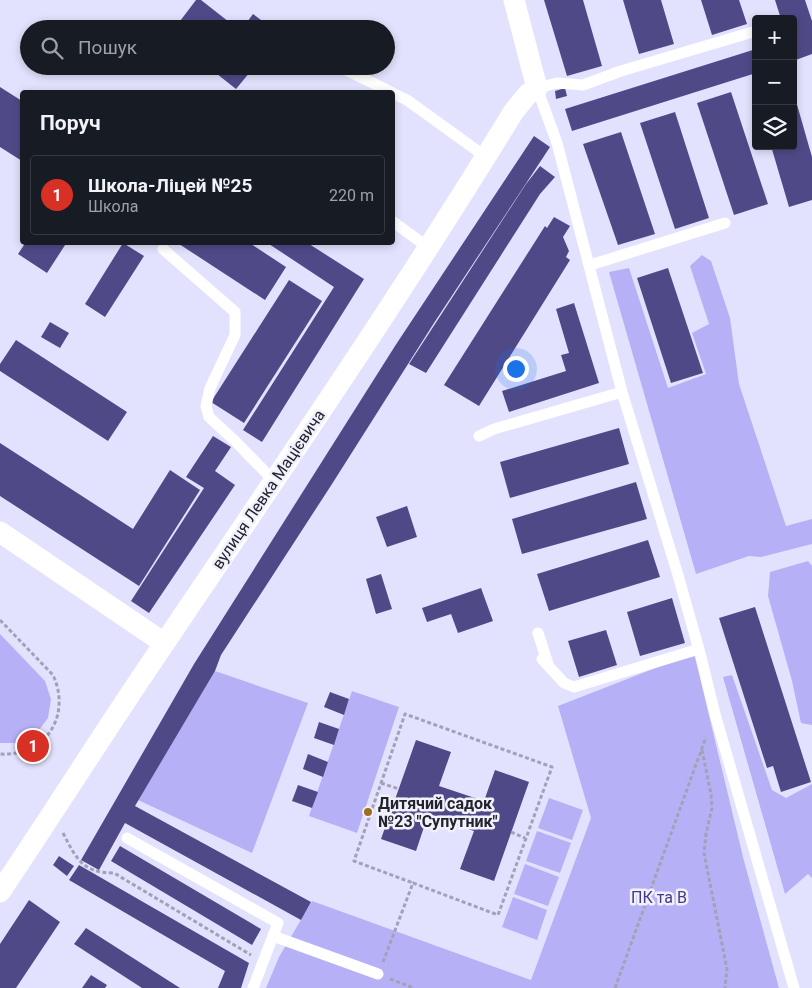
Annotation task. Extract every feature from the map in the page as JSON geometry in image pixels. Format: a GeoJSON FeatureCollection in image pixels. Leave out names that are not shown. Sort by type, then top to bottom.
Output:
{"type":"FeatureCollection","features":[{"type":"Feature","properties":{"kind":"street"},"geometry":{"type":"LineString","coordinates":[[514,0],[537,88]]}},
{"type":"Feature","properties":{"kind":"street","name":"вулиця Левка Мацієвича"},"geometry":{"type":"LineString","coordinates":[[0,892],[164,643],[429,248],[514,111],[528,94],[537,88]]}},
{"type":"Feature","properties":{"kind":"street"},"geometry":{"type":"LineString","coordinates":[[0,532],[164,643]]}},
{"type":"Feature","properties":{"kind":"lane"},"geometry":{"type":"LineString","coordinates":[[752,33],[621,71],[583,85],[557,83],[537,88],[556,143],[590,265],[622,392],[699,649],[715,714],[794,988]]}},
{"type":"Feature","properties":{"kind":"lane"},"geometry":{"type":"LineString","coordinates":[[356,75],[386,90]]}},
{"type":"Feature","properties":{"kind":"lane"},"geometry":{"type":"LineString","coordinates":[[395,94],[407,100],[486,157]]}},
{"type":"Feature","properties":{"kind":"lane"},"geometry":{"type":"LineString","coordinates":[[395,223],[429,248]]}},
{"type":"Feature","properties":{"kind":"lane"},"geometry":{"type":"LineString","coordinates":[[590,265],[725,223]]}},
{"type":"Feature","properties":{"kind":"lane"},"geometry":{"type":"LineString","coordinates":[[163,249],[235,312],[235,335],[210,388],[206,406],[209,418],[235,441],[274,481]]}},
{"type":"Feature","properties":{"kind":"lane"},"geometry":{"type":"LineString","coordinates":[[479,436],[494,429],[622,392]]}},
{"type":"Feature","properties":{"kind":"lane"},"geometry":{"type":"LineString","coordinates":[[538,633],[546,662],[564,683],[574,687],[699,649]]}},
{"type":"Feature","properties":{"kind":"lane"},"geometry":{"type":"LineString","coordinates":[[127,838],[278,923],[253,988]]}},
{"type":"Feature","properties":{"kind":"lane"},"geometry":{"type":"LineString","coordinates":[[273,936],[378,974]]}},
{"type":"Feature","properties":{"kind":"path"},"geometry":{"type":"LineString","coordinates":[[0,620],[53,675],[60,700],[53,729],[40,743],[28,751],[0,754]]}},
{"type":"Feature","properties":{"kind":"path"},"geometry":{"type":"LineString","coordinates":[[405,714],[552,767],[525,838],[498,915],[354,861],[405,714]]}},
{"type":"Feature","properties":{"kind":"path"},"geometry":{"type":"LineString","coordinates":[[615,988],[715,714]]}},
{"type":"Feature","properties":{"kind":"path"},"geometry":{"type":"LineString","coordinates":[[702,749],[712,794],[712,808],[704,853],[728,970],[725,988]]}},
{"type":"Feature","properties":{"kind":"path"},"geometry":{"type":"LineString","coordinates":[[382,783],[398,789]]}},
{"type":"Feature","properties":{"kind":"path"},"geometry":{"type":"LineString","coordinates":[[52,813],[78,861],[99,873],[114,872],[263,962]]}},
{"type":"Feature","properties":{"kind":"path"},"geometry":{"type":"LineString","coordinates":[[511,832],[525,838]]}},
{"type":"Feature","properties":{"kind":"path"},"geometry":{"type":"LineString","coordinates":[[413,883],[378,974],[414,988]]}},
{"type":"Feature","properties":{"kind":"green space"},"geometry":{"type":"Polygon","coordinates":[[[702,255],[711,261],[730,318],[739,384],[786,526],[812,519],[812,544],[761,557],[749,556],[696,574],[609,272],[629,268],[668,388],[706,374],[692,333],[709,324],[690,266],[702,255]]]}},
{"type":"Feature","properties":{"kind":"green space"},"geometry":{"type":"Polygon","coordinates":[[[808,561],[812,566],[812,725],[801,723],[792,681],[768,596],[770,572],[808,561]]]}},
{"type":"Feature","properties":{"kind":"green space"},"geometry":{"type":"Polygon","coordinates":[[[0,634],[45,681],[51,699],[48,718],[36,734],[18,743],[0,743],[0,634]]]}},
{"type":"Feature","properties":{"kind":"green space","name":"ПК та В"},"geometry":{"type":"Polygon","coordinates":[[[694,653],[744,861],[779,988],[266,988],[279,957],[312,901],[531,980],[591,818],[558,706],[694,653]]]}},
{"type":"Feature","properties":{"kind":"green space"},"geometry":{"type":"Polygon","coordinates":[[[215,671],[308,703],[252,853],[138,800],[215,671]]]}},
{"type":"Feature","properties":{"kind":"green space"},"geometry":{"type":"Polygon","coordinates":[[[732,675],[772,790],[786,798],[812,784],[812,878],[808,874],[785,894],[723,677],[732,675]]]}},
{"type":"Feature","properties":{"kind":"green space"},"geometry":{"type":"Polygon","coordinates":[[[352,691],[399,707],[357,833],[309,816],[352,691]]]}},
{"type":"Feature","properties":{"kind":"green space"},"geometry":{"type":"Polygon","coordinates":[[[549,798],[583,810],[572,840],[538,828],[549,798]]]}},
{"type":"Feature","properties":{"kind":"green space"},"geometry":{"type":"Polygon","coordinates":[[[537,831],[571,843],[560,873],[526,861],[537,831]]]}},
{"type":"Feature","properties":{"kind":"green space"},"geometry":{"type":"Polygon","coordinates":[[[525,864],[559,877],[548,906],[514,894],[525,864]]]}},
{"type":"Feature","properties":{"kind":"green space"},"geometry":{"type":"Polygon","coordinates":[[[513,897],[547,910],[537,940],[502,927],[513,897]]]}},
{"type":"Feature","properties":{"kind":"building"},"geometry":{"type":"Polygon","coordinates":[[[196,0],[201,0],[227,20],[181,20],[196,0]]]}},
{"type":"Feature","properties":{"kind":"building"},"geometry":{"type":"Polygon","coordinates":[[[544,0],[583,0],[602,66],[567,76],[544,0]]]}},
{"type":"Feature","properties":{"kind":"building"},"geometry":{"type":"Polygon","coordinates":[[[623,0],[661,0],[674,44],[639,54],[623,0]]]}},
{"type":"Feature","properties":{"kind":"building"},"geometry":{"type":"Polygon","coordinates":[[[701,0],[739,0],[747,24],[712,35],[701,0]]]}},
{"type":"Feature","properties":{"kind":"building"},"geometry":{"type":"Polygon","coordinates":[[[775,0],[805,0],[812,21],[812,54],[797,60],[797,15],[780,15],[775,0]]]}},
{"type":"Feature","properties":{"kind":"building"},"geometry":{"type":"Polygon","coordinates":[[[253,14],[261,20],[249,20],[253,14]]]}},
{"type":"Feature","properties":{"kind":"building"},"geometry":{"type":"Polygon","coordinates":[[[752,50],[752,74],[572,131],[565,109],[752,50]]]}},
{"type":"Feature","properties":{"kind":"building"},"geometry":{"type":"Polygon","coordinates":[[[218,75],[248,75],[236,89],[218,75]]]}},
{"type":"Feature","properties":{"kind":"building"},"geometry":{"type":"Polygon","coordinates":[[[0,87],[20,100],[20,160],[0,147],[0,87]]]}},
{"type":"Feature","properties":{"kind":"building"},"geometry":{"type":"Polygon","coordinates":[[[565,88],[567,96],[556,99],[555,91],[565,88]]]}},
{"type":"Feature","properties":{"kind":"building"},"geometry":{"type":"Polygon","coordinates":[[[731,92],[768,204],[734,215],[697,103],[731,92]]]}},
{"type":"Feature","properties":{"kind":"building"},"geometry":{"type":"Polygon","coordinates":[[[797,104],[812,157],[812,200],[789,207],[772,150],[797,150],[797,104]]]}},
{"type":"Feature","properties":{"kind":"building"},"geometry":{"type":"Polygon","coordinates":[[[675,112],[709,218],[675,229],[640,123],[675,112]]]}},
{"type":"Feature","properties":{"kind":"building"},"geometry":{"type":"Polygon","coordinates":[[[621,132],[655,234],[618,245],[583,144],[621,132]]]}},
{"type":"Feature","properties":{"kind":"building"},"geometry":{"type":"Polygon","coordinates":[[[534,136],[550,147],[434,323],[221,655],[215,671],[135,806],[311,902],[301,920],[125,823],[99,870],[81,860],[194,664],[395,346],[534,136]]]}},
{"type":"Feature","properties":{"kind":"building"},"geometry":{"type":"Polygon","coordinates":[[[540,166],[555,177],[540,194],[426,373],[409,364],[526,184],[540,166]]]}},
{"type":"Feature","properties":{"kind":"building"},"geometry":{"type":"Polygon","coordinates":[[[554,217],[570,226],[563,237],[569,251],[566,257],[570,260],[479,406],[444,385],[545,226],[547,228],[554,217]]]}},
{"type":"Feature","properties":{"kind":"building"},"geometry":{"type":"Polygon","coordinates":[[[24,245],[65,245],[47,273],[18,254],[24,245]]]}},
{"type":"Feature","properties":{"kind":"building"},"geometry":{"type":"Polygon","coordinates":[[[122,245],[126,245],[144,256],[105,317],[85,304],[122,245]]]}},
{"type":"Feature","properties":{"kind":"building"},"geometry":{"type":"Polygon","coordinates":[[[181,245],[253,245],[286,267],[265,300],[181,245]]]}},
{"type":"Feature","properties":{"kind":"building"},"geometry":{"type":"Polygon","coordinates":[[[271,245],[311,245],[364,279],[262,442],[243,430],[334,287],[271,245]]]}},
{"type":"Feature","properties":{"kind":"building"},"geometry":{"type":"Polygon","coordinates":[[[668,268],[703,373],[671,383],[637,278],[668,268]]]}},
{"type":"Feature","properties":{"kind":"building"},"geometry":{"type":"Polygon","coordinates":[[[289,280],[322,301],[244,423],[211,402],[289,280]]]}},
{"type":"Feature","properties":{"kind":"building"},"geometry":{"type":"Polygon","coordinates":[[[574,303],[599,383],[509,412],[502,391],[566,371],[561,355],[569,353],[556,309],[574,303]]]}},
{"type":"Feature","properties":{"kind":"building"},"geometry":{"type":"Polygon","coordinates":[[[50,322],[69,333],[60,348],[41,337],[50,322]]]}},
{"type":"Feature","properties":{"kind":"building"},"geometry":{"type":"Polygon","coordinates":[[[16,340],[127,412],[108,441],[0,371],[0,364],[16,340]]]}},
{"type":"Feature","properties":{"kind":"building"},"geometry":{"type":"Polygon","coordinates":[[[619,428],[629,464],[510,498],[500,462],[619,428]]]}},
{"type":"Feature","properties":{"kind":"building"},"geometry":{"type":"Polygon","coordinates":[[[213,436],[231,447],[215,471],[235,485],[149,613],[131,601],[204,488],[186,477],[213,436]]]}},
{"type":"Feature","properties":{"kind":"building"},"geometry":{"type":"Polygon","coordinates":[[[0,443],[133,529],[170,470],[200,490],[139,586],[0,496],[0,443]]]}},
{"type":"Feature","properties":{"kind":"building"},"geometry":{"type":"Polygon","coordinates":[[[636,482],[647,519],[522,554],[512,519],[636,482]]]}},
{"type":"Feature","properties":{"kind":"building"},"geometry":{"type":"Polygon","coordinates":[[[407,506],[417,537],[387,547],[376,517],[407,506]]]}},
{"type":"Feature","properties":{"kind":"building"},"geometry":{"type":"Polygon","coordinates":[[[648,540],[660,577],[549,611],[537,574],[648,540]]]}},
{"type":"Feature","properties":{"kind":"building"},"geometry":{"type":"Polygon","coordinates":[[[381,574],[392,609],[376,614],[366,579],[381,574]]]}},
{"type":"Feature","properties":{"kind":"building"},"geometry":{"type":"Polygon","coordinates":[[[481,588],[493,621],[458,633],[451,614],[427,622],[422,608],[481,588]]]}},
{"type":"Feature","properties":{"kind":"building"},"geometry":{"type":"Polygon","coordinates":[[[672,598],[685,643],[640,656],[627,612],[672,598]]]}},
{"type":"Feature","properties":{"kind":"building"},"geometry":{"type":"Polygon","coordinates":[[[755,607],[811,782],[781,792],[773,766],[767,768],[719,618],[755,607]]]}},
{"type":"Feature","properties":{"kind":"building"},"geometry":{"type":"Polygon","coordinates":[[[606,630],[617,665],[579,677],[568,641],[606,630]]]}},
{"type":"Feature","properties":{"kind":"building"},"geometry":{"type":"Polygon","coordinates":[[[330,692],[349,699],[344,715],[324,707],[330,692]]]}},
{"type":"Feature","properties":{"kind":"building"},"geometry":{"type":"Polygon","coordinates":[[[319,722],[339,729],[334,745],[314,738],[319,722]]]}},
{"type":"Feature","properties":{"kind":"building"},"geometry":{"type":"Polygon","coordinates":[[[416,740],[451,752],[439,786],[484,801],[495,770],[529,782],[494,881],[460,869],[474,831],[428,815],[416,851],[381,839],[416,740]]]}},
{"type":"Feature","properties":{"kind":"building"},"geometry":{"type":"Polygon","coordinates":[[[308,754],[328,762],[323,777],[303,769],[308,754]]]}},
{"type":"Feature","properties":{"kind":"building"},"geometry":{"type":"Polygon","coordinates":[[[298,785],[318,792],[312,808],[292,801],[298,785]]]}},
{"type":"Feature","properties":{"kind":"building"},"geometry":{"type":"Polygon","coordinates":[[[120,846],[261,929],[252,945],[111,861],[120,846]]]}},
{"type":"Feature","properties":{"kind":"building"},"geometry":{"type":"Polygon","coordinates":[[[59,856],[74,866],[67,876],[53,865],[59,856]]]}},
{"type":"Feature","properties":{"kind":"building"},"geometry":{"type":"Polygon","coordinates":[[[79,865],[249,963],[241,988],[218,988],[225,971],[69,880],[79,865]]]}},
{"type":"Feature","properties":{"kind":"building"},"geometry":{"type":"Polygon","coordinates":[[[29,900],[60,922],[16,988],[0,988],[0,944],[29,900]]]}},
{"type":"Feature","properties":{"kind":"building"},"geometry":{"type":"Polygon","coordinates":[[[86,928],[180,988],[142,988],[74,944],[86,928]]]}},
{"type":"Feature","properties":{"kind":"building"},"geometry":{"type":"Polygon","coordinates":[[[91,975],[107,985],[105,988],[82,988],[91,975]]]}},
{"type":"Feature","properties":{"kind":"place","name":"Школа-Ліцей №25"},"geometry":{"type":"Point","coordinates":[33,746]}},
{"type":"Feature","properties":{"kind":"place","name":"Дитячий садок №23 \"Супутник\""},"geometry":{"type":"Point","coordinates":[368,812]}}]}
